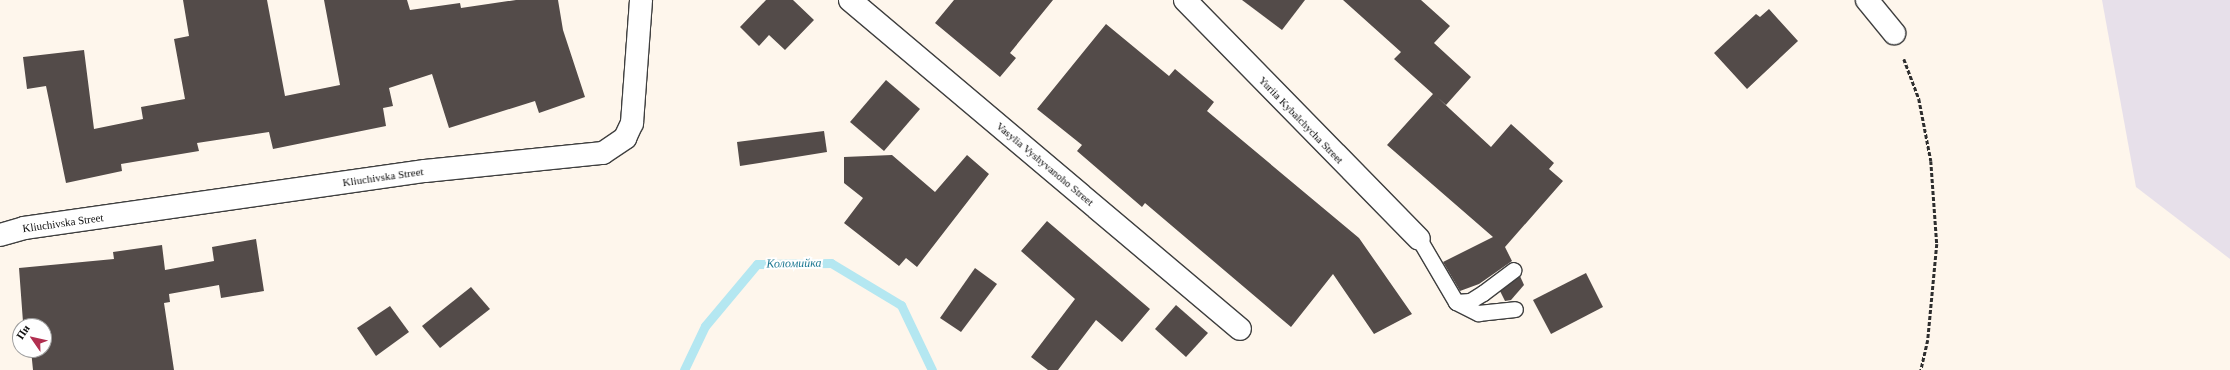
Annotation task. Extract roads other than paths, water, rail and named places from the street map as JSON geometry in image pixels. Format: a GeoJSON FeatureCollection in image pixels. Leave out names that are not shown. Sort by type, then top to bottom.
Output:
{"type":"FeatureCollection","features":[{"type":"Feature","properties":{"kind":"street","name":"Kliuchivska Street"},"geometry":{"type":"LineString","coordinates":[[0,234],[24,228],[425,171],[603,153],[625,138],[634,118],[640,0]]}},
{"type":"Feature","properties":{"kind":"street","name":"Vasylia Vyshyvanoho Street"},"geometry":{"type":"LineString","coordinates":[[850,0],[1240,329]]}},
{"type":"Feature","properties":{"kind":"street","name":"Yuriia Kybalchycha Street"},"geometry":{"type":"LineString","coordinates":[[1185,0],[1418,239]]}},
{"type":"Feature","properties":{"kind":"street"},"geometry":{"type":"LineString","coordinates":[[1867,0],[1894,32]]}},
{"type":"Feature","properties":{"kind":"lane"},"geometry":{"type":"LineString","coordinates":[[1418,239],[1456,302],[1478,313],[1515,309]]}},
{"type":"Feature","properties":{"kind":"lane"},"geometry":{"type":"LineString","coordinates":[[1456,302],[1470,301],[1513,270]]}},
{"type":"Feature","properties":{"kind":"waterway","name":"Коломийка"},"geometry":{"type":"LineString","coordinates":[[684,370],[705,326],[757,264],[831,263],[901,305],[932,370]]}}]}
